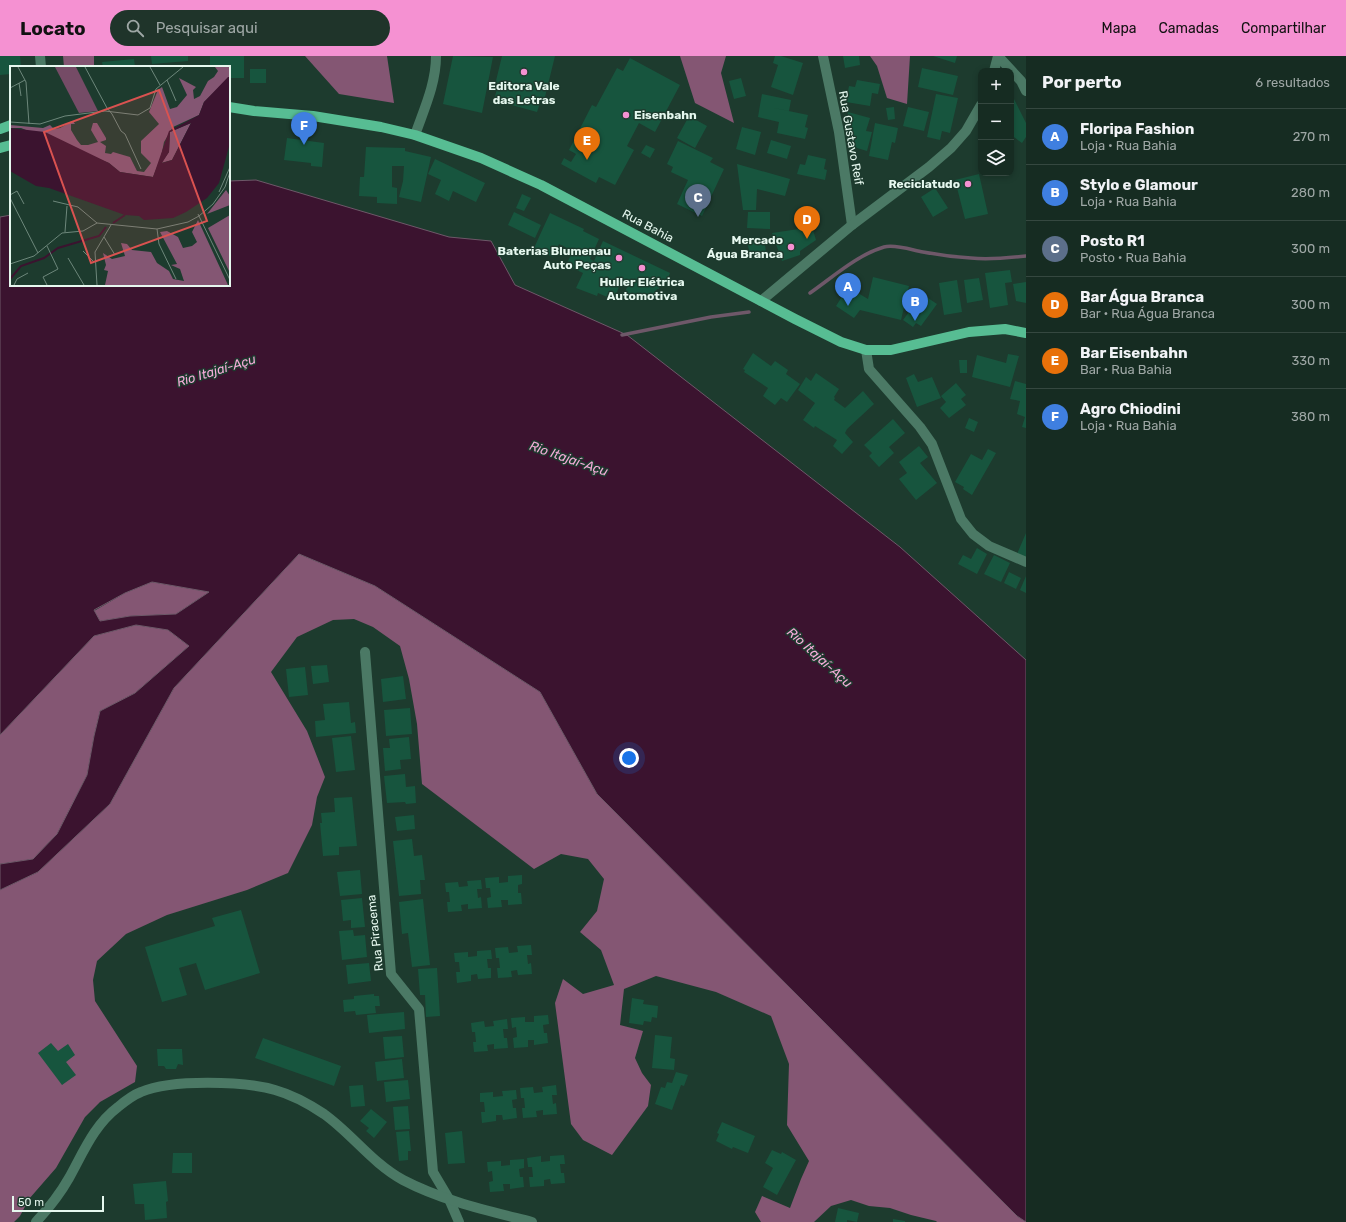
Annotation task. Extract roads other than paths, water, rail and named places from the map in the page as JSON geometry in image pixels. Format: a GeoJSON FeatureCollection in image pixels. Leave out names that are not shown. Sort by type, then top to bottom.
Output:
{"type":"FeatureCollection","features":[{"type":"Feature","properties":{"kind":"main road","name":"Rua Bahia"},"geometry":{"type":"LineString","coordinates":[[230,107],[254,111],[313,116],[381,127],[415,135],[481,158],[541,185],[841,342],[866,350],[891,350],[969,332],[1005,329],[1026,333]]}},
{"type":"Feature","properties":{"kind":"main road","name":"Rua Bahia"},"geometry":{"type":"LineString","coordinates":[[230,113],[254,111]]}},
{"type":"Feature","properties":{"kind":"main road"},"geometry":{"type":"LineString","coordinates":[[0,129],[10,126]]}},
{"type":"Feature","properties":{"kind":"main road"},"geometry":{"type":"LineString","coordinates":[[0,148],[10,145]]}},
{"type":"Feature","properties":{"kind":"street"},"geometry":{"type":"LineString","coordinates":[[40,56],[41,66]]}},
{"type":"Feature","properties":{"kind":"street"},"geometry":{"type":"LineString","coordinates":[[415,135],[430,96],[436,66],[436,56]]}},
{"type":"Feature","properties":{"kind":"street","name":"Rua Gustavo Reif"},"geometry":{"type":"LineString","coordinates":[[823,56],[838,132],[852,225]]}},
{"type":"Feature","properties":{"kind":"street"},"geometry":{"type":"LineString","coordinates":[[995,68],[998,56]]}},
{"type":"Feature","properties":{"kind":"street"},"geometry":{"type":"LineString","coordinates":[[998,56],[1021,81],[1026,91]]}},
{"type":"Feature","properties":{"kind":"street"},"geometry":{"type":"LineString","coordinates":[[761,301],[852,225],[952,148],[966,131],[978,110]]}},
{"type":"Feature","properties":{"kind":"street"},"geometry":{"type":"LineString","coordinates":[[866,350],[869,369],[920,427],[932,444],[961,520],[973,534],[989,546],[1026,562]]}},
{"type":"Feature","properties":{"kind":"street","name":"Rua Piracema"},"geometry":{"type":"LineString","coordinates":[[365,652],[391,974],[419,1009],[433,1172],[449,1199],[459,1222]]}},
{"type":"Feature","properties":{"kind":"street"},"geometry":{"type":"LineString","coordinates":[[36,1222],[68,1179],[80,1155],[99,1125],[117,1107],[140,1092],[160,1086],[184,1084],[249,1085],[275,1090],[301,1099],[326,1115],[382,1166],[402,1179],[449,1199],[483,1210],[532,1222]]}},
{"type":"Feature","properties":{"kind":"water","name":"Rio Itajaí-Açu"},"geometry":{"type":"Polygon","coordinates":[[[256,180],[449,237],[491,241],[515,285],[627,335],[900,547],[1026,660],[1026,1222],[1017,1216],[597,794],[540,692],[375,586],[299,554],[174,688],[110,804],[38,872],[0,890],[0,864],[33,859],[57,834],[87,775],[100,711],[135,693],[189,646],[168,630],[136,625],[94,636],[0,735],[0,217],[10,215],[10,286],[230,286],[230,181],[256,180]],[[152,582],[125,593],[94,610],[100,621],[130,616],[176,614],[209,592],[152,582]]]}},
{"type":"Feature","properties":{"kind":"waterway"},"geometry":{"type":"LineString","coordinates":[[810,293],[864,255],[888,246],[978,259],[1026,256]]}},
{"type":"Feature","properties":{"kind":"waterway"},"geometry":{"type":"LineString","coordinates":[[622,335],[711,317],[749,312]]}},
{"type":"Feature","properties":{"kind":"place","name":"Editora Vale das Letras"},"geometry":{"type":"Point","coordinates":[524,72]}},
{"type":"Feature","properties":{"kind":"place","name":"Eisenbahn"},"geometry":{"type":"Point","coordinates":[626,115]}},
{"type":"Feature","properties":{"kind":"place","name":"Agro Chiodini"},"geometry":{"type":"Point","coordinates":[304,145]}},
{"type":"Feature","properties":{"kind":"place","name":"Bar Eisenbahn"},"geometry":{"type":"Point","coordinates":[587,160]}},
{"type":"Feature","properties":{"kind":"place","name":"Reciclatudo"},"geometry":{"type":"Point","coordinates":[968,184]}},
{"type":"Feature","properties":{"kind":"place","name":"Posto R1"},"geometry":{"type":"Point","coordinates":[698,217]}},
{"type":"Feature","properties":{"kind":"place","name":"Bar Água Branca"},"geometry":{"type":"Point","coordinates":[807,239]}},
{"type":"Feature","properties":{"kind":"place","name":"Mercado Água Branca"},"geometry":{"type":"Point","coordinates":[791,247]}},
{"type":"Feature","properties":{"kind":"place","name":"Baterias Blumenau Auto Peças"},"geometry":{"type":"Point","coordinates":[619,258]}},
{"type":"Feature","properties":{"kind":"place","name":"Huller Elétrica Automotiva"},"geometry":{"type":"Point","coordinates":[642,268]}},
{"type":"Feature","properties":{"kind":"place","name":"Floripa Fashion"},"geometry":{"type":"Point","coordinates":[848,306]}},
{"type":"Feature","properties":{"kind":"place","name":"Stylo e Glamour"},"geometry":{"type":"Point","coordinates":[915,321]}}]}
